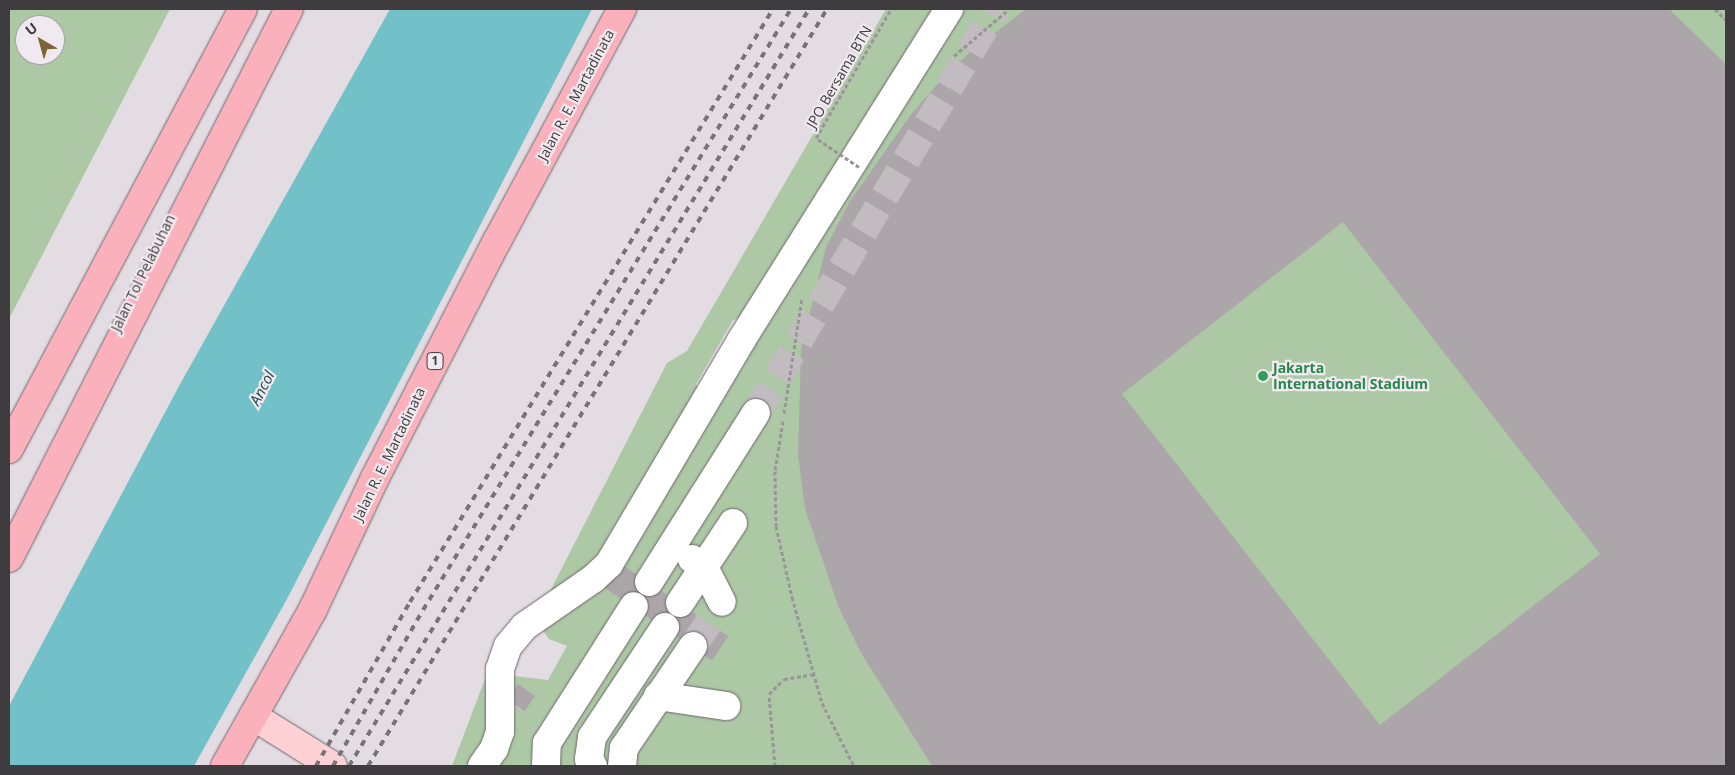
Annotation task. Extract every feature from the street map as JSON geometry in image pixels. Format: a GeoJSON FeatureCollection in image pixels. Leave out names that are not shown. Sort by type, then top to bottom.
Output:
{"type":"FeatureCollection","features":[{"type":"Feature","properties":{"kind":"highway"},"geometry":{"type":"LineString","coordinates":[[9,434],[231,9]]}},
{"type":"Feature","properties":{"kind":"highway"},"geometry":{"type":"LineString","coordinates":[[9,450],[243,9]]}},
{"type":"Feature","properties":{"kind":"highway","name":"Jalan Tol Pelabuhan"},"geometry":{"type":"LineString","coordinates":[[9,541],[183,192],[282,9]]}},
{"type":"Feature","properties":{"kind":"highway"},"geometry":{"type":"LineString","coordinates":[[9,558],[289,9]]}},
{"type":"Feature","properties":{"kind":"highway","name":"Jalan R. E. Martadinata"},"geometry":{"type":"LineString","coordinates":[[227,766],[314,609],[376,478],[497,241],[622,9]]}},
{"type":"Feature","properties":{"kind":"main road"},"geometry":{"type":"LineString","coordinates":[[253,716],[333,766]]}},
{"type":"Feature","properties":{"kind":"street"},"geometry":{"type":"LineString","coordinates":[[482,766],[494,749],[500,732],[500,668],[508,646],[525,626],[593,580],[609,564],[742,339],[949,9]]}},
{"type":"Feature","properties":{"kind":"street"},"geometry":{"type":"LineString","coordinates":[[649,582],[756,413]]}},
{"type":"Feature","properties":{"kind":"street"},"geometry":{"type":"LineString","coordinates":[[680,603],[733,523]]}},
{"type":"Feature","properties":{"kind":"street"},"geometry":{"type":"LineString","coordinates":[[672,546],[704,568],[719,607]]}},
{"type":"Feature","properties":{"kind":"street"},"geometry":{"type":"LineString","coordinates":[[546,766],[547,743],[634,606]]}},
{"type":"Feature","properties":{"kind":"street"},"geometry":{"type":"LineString","coordinates":[[593,766],[589,759],[592,737],[664,627]]}},
{"type":"Feature","properties":{"kind":"street"},"geometry":{"type":"LineString","coordinates":[[622,766],[624,748],[693,646]]}},
{"type":"Feature","properties":{"kind":"street"},"geometry":{"type":"LineString","coordinates":[[658,696],[726,706]]}},
{"type":"Feature","properties":{"kind":"path","name":"JPO Bersama BTN"},"geometry":{"type":"LineString","coordinates":[[859,167],[816,138],[891,9]]}},
{"type":"Feature","properties":{"kind":"path"},"geometry":{"type":"LineString","coordinates":[[948,62],[1009,9]]}},
{"type":"Feature","properties":{"kind":"path"},"geometry":{"type":"LineString","coordinates":[[1714,9],[1726,20]]}},
{"type":"Feature","properties":{"kind":"path"},"geometry":{"type":"LineString","coordinates":[[803,292],[775,471],[776,526],[822,703],[854,766]]}},
{"type":"Feature","properties":{"kind":"path"},"geometry":{"type":"LineString","coordinates":[[775,766],[769,694],[784,679],[814,674]]}},
{"type":"Feature","properties":{"kind":"green space"},"geometry":{"type":"Polygon","coordinates":[[[9,9],[170,9],[9,319],[9,9]]]}},
{"type":"Feature","properties":{"kind":"green space"},"geometry":{"type":"Polygon","coordinates":[[[886,9],[940,9],[755,312],[733,320],[696,384],[702,398],[607,559],[545,601],[667,363],[687,351],[886,9]]]}},
{"type":"Feature","properties":{"kind":"green space","name":"Jakarta International Stadium"},"geometry":{"type":"Polygon","coordinates":[[[964,9],[1726,9],[1726,766],[488,766],[507,700],[524,712],[510,696],[509,681],[514,676],[548,680],[567,646],[549,639],[540,626],[588,592],[800,269],[798,277],[964,9]]]}},
{"type":"Feature","properties":{"kind":"green space"},"geometry":{"type":"Polygon","coordinates":[[[491,663],[495,732],[475,766],[452,766],[491,663]]]}},
{"type":"Feature","properties":{"kind":"water","name":"Ancol"},"geometry":{"type":"Polygon","coordinates":[[[390,9],[592,9],[287,599],[194,766],[9,766],[9,706],[179,386],[390,9]]]}},
{"type":"Feature","properties":{"kind":"building","name":"Jakarta International Stadium"},"geometry":{"type":"Polygon","coordinates":[[[1026,9],[1669,9],[1726,64],[1726,766],[932,766],[861,653],[839,608],[805,509],[798,455],[801,349],[826,247],[850,201],[912,113],[940,81],[968,54],[1026,9]],[[1343,222],[1122,394],[1380,725],[1600,554],[1343,222]]]}},
{"type":"Feature","properties":{"kind":"building"},"geometry":{"type":"Polygon","coordinates":[[[618,562],[728,636],[712,660],[602,586],[618,562]]]}},
{"type":"Feature","properties":{"kind":"building"},"geometry":{"type":"Polygon","coordinates":[[[518,684],[535,696],[524,712],[507,700],[518,684]]]}},
{"type":"Feature","properties":{"kind":"tunnel"},"geometry":{"type":"LineString","coordinates":[[756,413],[996,9]]}},
{"type":"Feature","properties":{"kind":"tunnel"},"geometry":{"type":"LineString","coordinates":[[693,646],[709,622]]}},
{"type":"Feature","properties":{"kind":"railway"},"geometry":{"type":"LineString","coordinates":[[316,766],[410,602],[773,9]]}},
{"type":"Feature","properties":{"kind":"railway"},"geometry":{"type":"LineString","coordinates":[[333,766],[423,610],[791,9]]}},
{"type":"Feature","properties":{"kind":"railway"},"geometry":{"type":"LineString","coordinates":[[349,766],[809,9]]}},
{"type":"Feature","properties":{"kind":"railway"},"geometry":{"type":"LineString","coordinates":[[368,766],[827,9]]}},
{"type":"Feature","properties":{"kind":"place","name":"Jakarta International Stadium"},"geometry":{"type":"Point","coordinates":[1263,376]}}]}
